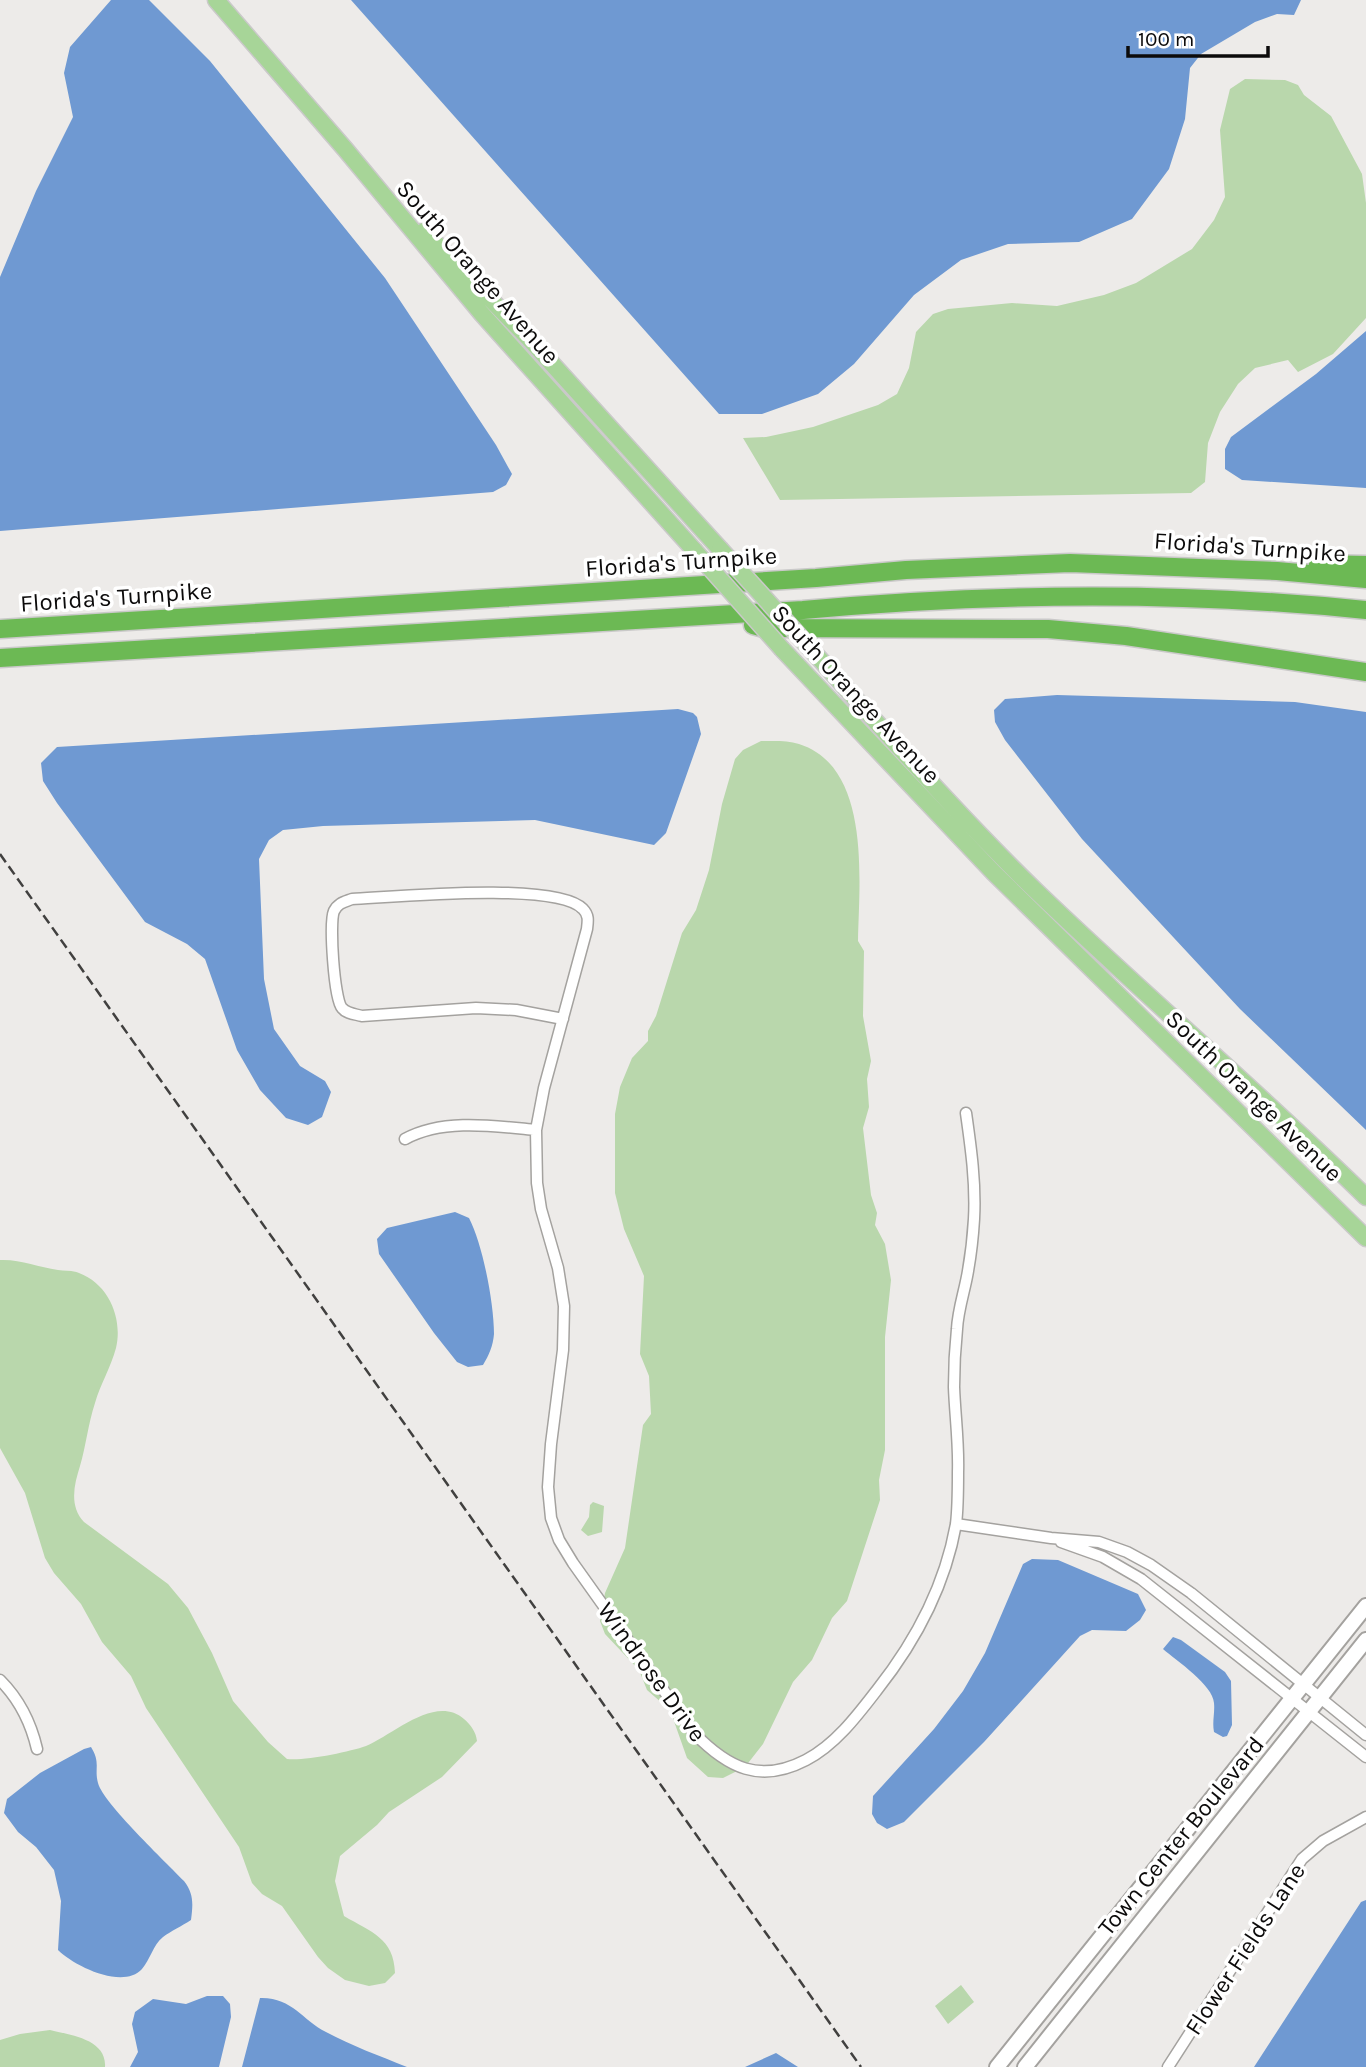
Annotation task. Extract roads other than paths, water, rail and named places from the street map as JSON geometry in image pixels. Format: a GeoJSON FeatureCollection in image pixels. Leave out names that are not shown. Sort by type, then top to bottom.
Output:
{"type":"FeatureCollection","features":[{"type":"Feature","properties":{"kind":"highway"},"geometry":{"type":"LineString","coordinates":[[1070,563],[1366,565]]}},
{"type":"Feature","properties":{"kind":"highway","name":"Florida's Turnpike"},"geometry":{"type":"LineString","coordinates":[[0,629],[816,578],[906,570],[1070,563],[1277,571],[1366,579]]}},
{"type":"Feature","properties":{"kind":"highway"},"geometry":{"type":"LineString","coordinates":[[0,658],[908,601],[1019,597],[1183,599],[1366,610]]}},
{"type":"Feature","properties":{"kind":"highway"},"geometry":{"type":"LineString","coordinates":[[715,615],[764,628],[1048,629],[1126,636],[1363,672]]}},
{"type":"Feature","properties":{"kind":"main road","name":"South Orange Avenue"},"geometry":{"type":"LineString","coordinates":[[216,0],[345,149],[482,314],[782,649],[994,873],[1366,1238]]}},
{"type":"Feature","properties":{"kind":"main road","name":"South Orange Avenue"},"geometry":{"type":"LineString","coordinates":[[345,149],[534,344],[809,647],[1034,889],[1165,1013],[1275,1109],[1366,1197]]}},
{"type":"Feature","properties":{"kind":"main road","name":"Town Center Boulevard"},"geometry":{"type":"LineString","coordinates":[[997,2067],[1366,1605]]}},
{"type":"Feature","properties":{"kind":"main road","name":"Town Center Boulevard"},"geometry":{"type":"LineString","coordinates":[[1025,2067],[1366,1640]]}},
{"type":"Feature","properties":{"kind":"street","name":"Windrose Drive"},"geometry":{"type":"LineString","coordinates":[[563,1019],[516,1010],[476,1008],[362,1016],[349,1014],[341,1007],[337,996],[332,927],[334,912],[340,903],[352,899],[471,892],[517,893],[569,901],[582,907],[588,916],[587,929],[563,1019],[544,1088],[536,1130],[537,1183],[541,1209],[558,1268],[564,1306],[563,1350],[548,1487],[551,1518],[559,1540],[573,1563],[694,1733],[714,1754],[730,1764],[750,1771],[768,1773],[793,1767],[819,1754],[854,1720],[894,1669],[923,1621],[942,1579],[956,1524],[958,1469],[954,1384],[957,1326],[968,1270],[974,1217],[973,1168],[966,1113]]}},
{"type":"Feature","properties":{"kind":"street"},"geometry":{"type":"LineString","coordinates":[[405,1139],[433,1129],[464,1126],[536,1130]]}},
{"type":"Feature","properties":{"kind":"street"},"geometry":{"type":"LineString","coordinates":[[956,1524],[1099,1542],[1151,1564],[1191,1593],[1366,1735]]}},
{"type":"Feature","properties":{"kind":"street"},"geometry":{"type":"LineString","coordinates":[[1051,1538],[1103,1557],[1142,1579],[1366,1757]]}},
{"type":"Feature","properties":{"kind":"street"},"geometry":{"type":"LineString","coordinates":[[1179,1607],[1191,1593]]}},
{"type":"Feature","properties":{"kind":"street"},"geometry":{"type":"LineString","coordinates":[[0,1680],[11,1691],[32,1729],[37,1749]]}},
{"type":"Feature","properties":{"kind":"street","name":"Flower Fields Lane"},"geometry":{"type":"LineString","coordinates":[[1168,2067],[1302,1859],[1323,1841],[1366,1817]]}},
{"type":"Feature","properties":{"kind":"water"},"geometry":{"type":"Polygon","coordinates":[[[111,0],[149,0],[210,61],[385,278],[496,445],[512,474],[506,485],[493,492],[0,531],[0,277],[36,191],[73,117],[64,73],[70,47],[111,0]]]}},
{"type":"Feature","properties":{"kind":"water"},"geometry":{"type":"Polygon","coordinates":[[[351,0],[1301,0],[1294,15],[1277,14],[1255,22],[1201,54],[1190,68],[1185,119],[1169,169],[1132,219],[1079,242],[1008,244],[961,260],[914,295],[854,364],[818,394],[762,414],[719,414],[351,0]]]}},
{"type":"Feature","properties":{"kind":"water"},"geometry":{"type":"Polygon","coordinates":[[[1366,331],[1366,488],[1242,480],[1225,469],[1225,449],[1231,437],[1316,374],[1366,331]]]}},
{"type":"Feature","properties":{"kind":"water"},"geometry":{"type":"Polygon","coordinates":[[[1057,695],[1295,702],[1366,712],[1366,1130],[1240,1009],[1082,839],[1005,740],[995,722],[994,710],[1005,699],[1057,695]]]}},
{"type":"Feature","properties":{"kind":"water"},"geometry":{"type":"Polygon","coordinates":[[[678,709],[693,713],[697,717],[701,734],[666,833],[654,845],[535,820],[323,826],[283,830],[269,840],[259,859],[264,979],[274,1029],[300,1066],[325,1081],[331,1092],[322,1117],[308,1125],[286,1118],[260,1090],[237,1050],[205,959],[187,944],[145,922],[57,803],[43,781],[41,763],[57,747],[678,709]]]}},
{"type":"Feature","properties":{"kind":"water"},"geometry":{"type":"Polygon","coordinates":[[[455,1212],[469,1218],[479,1243],[494,1322],[493,1342],[483,1365],[468,1367],[457,1362],[434,1333],[379,1254],[377,1239],[387,1228],[455,1212]]]}},
{"type":"Feature","properties":{"kind":"water"},"geometry":{"type":"Polygon","coordinates":[[[1032,1559],[1058,1560],[1138,1594],[1146,1610],[1140,1620],[1126,1631],[1092,1630],[1080,1636],[984,1742],[904,1822],[887,1829],[877,1823],[872,1814],[873,1796],[934,1729],[963,1691],[985,1653],[1023,1564],[1032,1559]]]}},
{"type":"Feature","properties":{"kind":"water"},"geometry":{"type":"Polygon","coordinates":[[[1173,1637],[1225,1672],[1231,1681],[1232,1725],[1227,1736],[1223,1737],[1214,1732],[1214,1703],[1208,1689],[1163,1649],[1173,1637]]]}},
{"type":"Feature","properties":{"kind":"water"},"geometry":{"type":"Polygon","coordinates":[[[91,1747],[97,1761],[97,1778],[102,1792],[123,1818],[184,1881],[192,1899],[191,1920],[160,1940],[142,1969],[134,1975],[123,1977],[87,1969],[58,1950],[61,1901],[54,1870],[4,1813],[7,1799],[40,1773],[91,1747]]]}},
{"type":"Feature","properties":{"kind":"water"},"geometry":{"type":"Polygon","coordinates":[[[1366,1900],[1366,2067],[1254,2067],[1361,1902],[1366,1900]]]}},
{"type":"Feature","properties":{"kind":"water"},"geometry":{"type":"Polygon","coordinates":[[[207,1996],[223,1996],[230,2004],[231,2017],[219,2067],[130,2067],[138,2052],[132,2024],[135,2012],[153,1999],[186,2004],[207,1996]]]}},
{"type":"Feature","properties":{"kind":"water"},"geometry":{"type":"Polygon","coordinates":[[[260,1998],[289,2005],[326,2032],[407,2067],[242,2067],[260,1998]]]}},
{"type":"Feature","properties":{"kind":"water"},"geometry":{"type":"Polygon","coordinates":[[[776,2053],[798,2067],[745,2067],[776,2053]]]}},
{"type":"Feature","properties":{"kind":"railway"},"geometry":{"type":"LineString","coordinates":[[0,854],[861,2067]]}}]}
